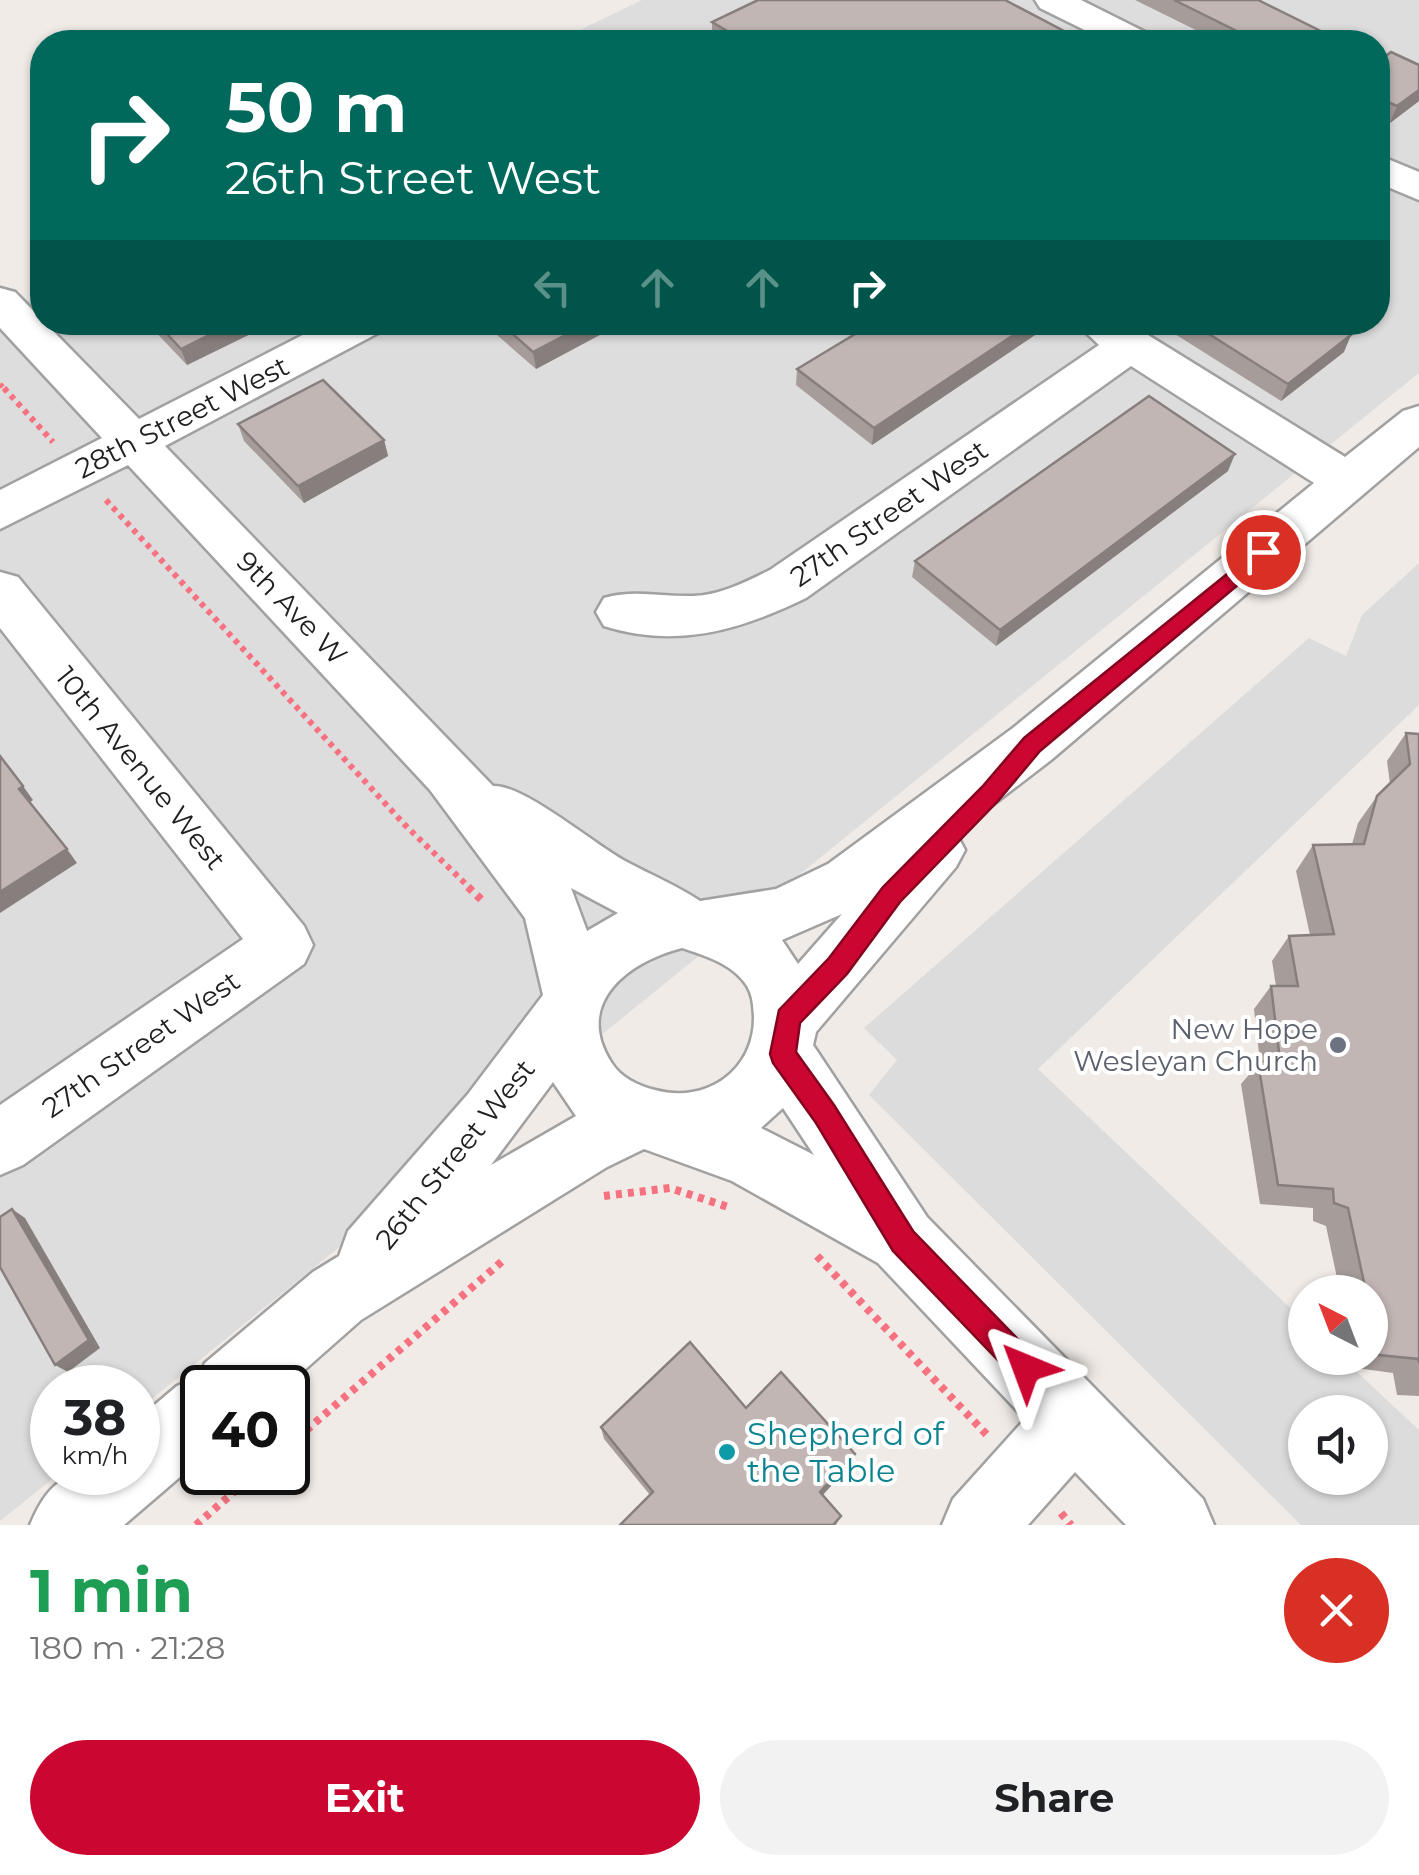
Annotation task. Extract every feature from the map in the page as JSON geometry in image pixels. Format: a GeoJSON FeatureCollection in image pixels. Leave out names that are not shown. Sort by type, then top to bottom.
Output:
{"type":"FeatureCollection","features":[{"type":"Feature","properties":{"kind":"street"},"geometry":{"type":"LineString","coordinates":[[1053,0],[1112,30]]}},
{"type":"Feature","properties":{"kind":"street"},"geometry":{"type":"LineString","coordinates":[[1390,172],[1419,188]]}},
{"type":"Feature","properties":{"kind":"street","name":"9th Ave W"},"geometry":{"type":"LineString","coordinates":[[0,302],[30,333]]}},
{"type":"Feature","properties":{"kind":"street","name":"9th Ave W"},"geometry":{"type":"LineString","coordinates":[[32,335],[450,774]]}},
{"type":"Feature","properties":{"kind":"street","name":"28th Street West"},"geometry":{"type":"LineString","coordinates":[[0,511],[339,335]]}},
{"type":"Feature","properties":{"kind":"street","name":"27th Street West"},"geometry":{"type":"LineString","coordinates":[[622,612],[696,616],[736,609],[788,584],[1111,335]]}},
{"type":"Feature","properties":{"kind":"street"},"geometry":{"type":"LineString","coordinates":[[1117,335],[1348,482]]}},
{"type":"Feature","properties":{"kind":"street"},"geometry":{"type":"LineString","coordinates":[[571,1001],[587,967],[608,945],[656,924],[783,914],[849,882],[1032,744],[1419,422]]}},
{"type":"Feature","properties":{"kind":"street","name":"10th Avenue West"},"geometry":{"type":"LineString","coordinates":[[0,590],[283,945]]}},
{"type":"Feature","properties":{"kind":"street"},"geometry":{"type":"LineString","coordinates":[[656,1122],[706,1121],[737,1108],[762,1087],[785,1036],[892,895],[990,794],[1032,744]]}},
{"type":"Feature","properties":{"kind":"street"},"geometry":{"type":"LineString","coordinates":[[450,774],[606,880],[694,924],[732,934],[770,968],[785,1036],[825,1114],[903,1241],[1178,1525]]}},
{"type":"Feature","properties":{"kind":"street"},"geometry":{"type":"LineString","coordinates":[[450,774],[512,851],[552,909],[571,1001],[572,1054],[586,1082],[609,1104],[755,1158],[903,1241]]}},
{"type":"Feature","properties":{"kind":"street","name":"27th Street West"},"geometry":{"type":"LineString","coordinates":[[0,1143],[283,945]]}},
{"type":"Feature","properties":{"kind":"street","name":"26th Street West"},"geometry":{"type":"LineString","coordinates":[[257,1365],[337,1296],[491,1116],[571,1001]]}},
{"type":"Feature","properties":{"kind":"street","name":"26th Street West"},"geometry":{"type":"LineString","coordinates":[[337,1296],[584,1145],[656,1122]]}},
{"type":"Feature","properties":{"kind":"street"},"geometry":{"type":"LineString","coordinates":[[1025,1508],[1074,1419]]}},
{"type":"Feature","properties":{"kind":"street"},"geometry":{"type":"LineString","coordinates":[[109,1498],[180,1432]]}},
{"type":"Feature","properties":{"kind":"path"},"geometry":{"type":"LineString","coordinates":[[0,384],[405,825],[485,903]]}},
{"type":"Feature","properties":{"kind":"path"},"geometry":{"type":"LineString","coordinates":[[594,1198],[624,1191],[670,1188],[734,1209]]}},
{"type":"Feature","properties":{"kind":"path"},"geometry":{"type":"LineString","coordinates":[[310,1427],[520,1246]]}},
{"type":"Feature","properties":{"kind":"path"},"geometry":{"type":"LineString","coordinates":[[814,1253],[1025,1508]]}},
{"type":"Feature","properties":{"kind":"path"},"geometry":{"type":"LineString","coordinates":[[196,1525],[231,1495]]}},
{"type":"Feature","properties":{"kind":"shaded area"},"geometry":{"type":"Polygon","coordinates":[[[642,0],[1419,0],[1419,373],[194,1365],[180,1365],[180,1376],[160,1392],[160,1365],[30,1365],[32,1495],[0,1521],[0,314],[30,300],[30,335],[1390,335],[1390,30],[580,30],[642,0]]]}},
{"type":"Feature","properties":{"kind":"shaded area"},"geometry":{"type":"Polygon","coordinates":[[[1419,563],[1419,705],[1038,1069],[1288,1306],[1288,1375],[1360,1375],[1382,1395],[1288,1395],[1288,1495],[1388,1495],[1388,1401],[1419,1430],[1419,1525],[1301,1525],[869,1095],[897,1060],[864,1028],[1309,638],[1346,656],[1362,615],[1419,563]]]}},
{"type":"Feature","properties":{"kind":"building"},"geometry":{"type":"Polygon","coordinates":[[[758,0],[1005,0],[1062,30],[726,30],[712,22],[758,0]]]}},
{"type":"Feature","properties":{"kind":"building"},"geometry":{"type":"Polygon","coordinates":[[[1174,0],[1258,0],[1319,30],[1235,30],[1174,0]]]}},
{"type":"Feature","properties":{"kind":"building"},"geometry":{"type":"Polygon","coordinates":[[[1390,53],[1419,65],[1419,90],[1397,106],[1390,103],[1390,53]]]}},
{"type":"Feature","properties":{"kind":"building"},"geometry":{"type":"Polygon","coordinates":[[[168,335],[209,335],[181,349],[168,335]]]}},
{"type":"Feature","properties":{"kind":"building"},"geometry":{"type":"Polygon","coordinates":[[[514,335],[565,335],[533,352],[514,335]]]}},
{"type":"Feature","properties":{"kind":"building"},"geometry":{"type":"Polygon","coordinates":[[[853,335],[1014,335],[874,428],[797,369],[853,335]]]}},
{"type":"Feature","properties":{"kind":"building"},"geometry":{"type":"Polygon","coordinates":[[[1211,335],[1351,335],[1288,384],[1211,335]]]}},
{"type":"Feature","properties":{"kind":"building"},"geometry":{"type":"Polygon","coordinates":[[[323,380],[384,440],[298,486],[238,424],[323,380]]]}},
{"type":"Feature","properties":{"kind":"building"},"geometry":{"type":"Polygon","coordinates":[[[1149,396],[1235,454],[1000,630],[915,561],[1149,396]]]}},
{"type":"Feature","properties":{"kind":"building","name":"New Hope Wesleyan Church"},"geometry":{"type":"Polygon","coordinates":[[[1406,733],[1419,734],[1419,1363],[1418,1359],[1388,1356],[1388,1275],[1362,1275],[1348,1208],[1334,1203],[1333,1189],[1278,1185],[1258,1062],[1280,1060],[1271,986],[1298,986],[1289,936],[1334,934],[1313,845],[1364,844],[1377,796],[1410,764],[1406,733]]]}},
{"type":"Feature","properties":{"kind":"building"},"geometry":{"type":"Polygon","coordinates":[[[0,756],[23,786],[19,789],[67,849],[0,892],[0,756]]]}},
{"type":"Feature","properties":{"kind":"building"},"geometry":{"type":"Polygon","coordinates":[[[12,1209],[89,1340],[55,1365],[0,1267],[0,1217],[12,1209]]]}},
{"type":"Feature","properties":{"kind":"building","name":"Shepherd of the Table"},"geometry":{"type":"Polygon","coordinates":[[[690,1342],[746,1408],[781,1372],[855,1454],[820,1492],[841,1516],[833,1525],[620,1525],[653,1492],[601,1427],[690,1342]]]}},
{"type":"Feature","properties":{"kind":"place","name":"New Hope Wesleyan Church"},"geometry":{"type":"Point","coordinates":[1338,1045]}},
{"type":"Feature","properties":{"kind":"place","name":"Shepherd of the Table"},"geometry":{"type":"Point","coordinates":[727,1452]}},
{"type":"Feature","properties":{"kind":"route"},"geometry":{"type":"LineString","coordinates":[[1026,1368],[903,1241],[825,1114],[782,1054],[788,1018],[838,966],[892,895],[990,794],[1032,744],[1263,552]]}}]}
